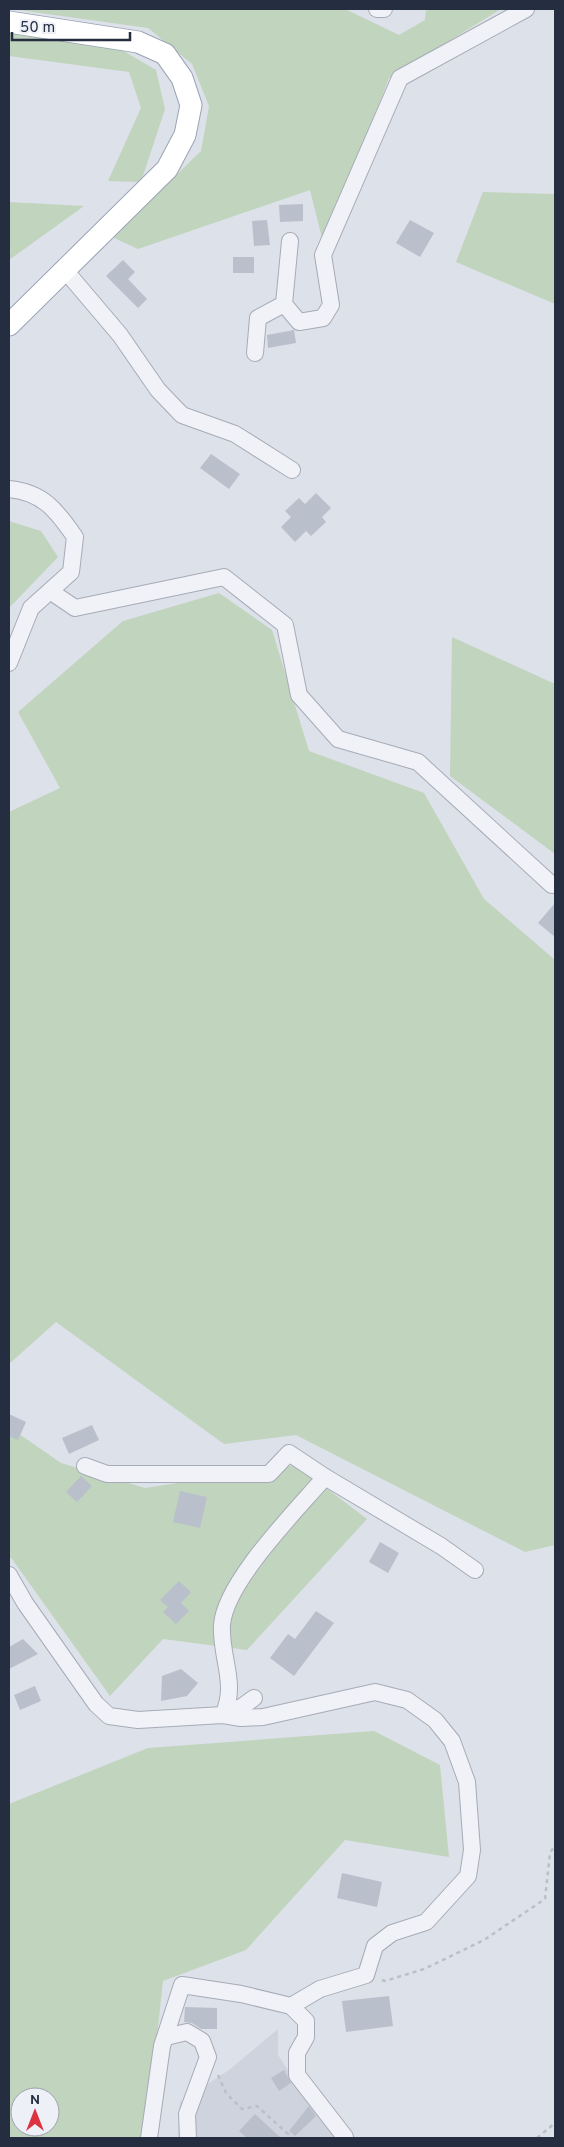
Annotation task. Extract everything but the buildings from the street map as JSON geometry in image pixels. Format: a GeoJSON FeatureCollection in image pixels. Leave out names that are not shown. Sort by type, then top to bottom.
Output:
{"type":"FeatureCollection","features":[{"type":"Feature","properties":{"kind":"main road"},"geometry":{"type":"LineString","coordinates":[[9,22],[138,42],[165,54],[182,78],[191,105],[185,135],[167,170],[9,325]]}},
{"type":"Feature","properties":{"kind":"street"},"geometry":{"type":"LineString","coordinates":[[377,9],[384,9]]}},
{"type":"Feature","properties":{"kind":"street"},"geometry":{"type":"LineString","coordinates":[[290,241],[284,304],[299,322],[323,318],[331,305],[323,255],[400,78],[526,9]]}},
{"type":"Feature","properties":{"kind":"street"},"geometry":{"type":"LineString","coordinates":[[64,269],[120,335],[158,390],[182,415],[235,434],[292,470]]}},
{"type":"Feature","properties":{"kind":"street"},"geometry":{"type":"LineString","coordinates":[[255,353],[258,318],[284,304]]}},
{"type":"Feature","properties":{"kind":"street"},"geometry":{"type":"LineString","coordinates":[[9,489],[23,490],[55,508],[75,537],[71,572],[31,608],[9,663]]}},
{"type":"Feature","properties":{"kind":"street"},"geometry":{"type":"LineString","coordinates":[[50,591],[75,608],[224,577],[286,625],[299,695],[338,739],[418,762],[552,885]]}},
{"type":"Feature","properties":{"kind":"street"},"geometry":{"type":"LineString","coordinates":[[84,1466],[107,1474],[269,1474],[289,1453],[476,1570]]}},
{"type":"Feature","properties":{"kind":"street"},"geometry":{"type":"LineString","coordinates":[[222,1715],[229,1702],[228,1673],[222,1626],[228,1603],[252,1563],[325,1477]]}},
{"type":"Feature","properties":{"kind":"street"},"geometry":{"type":"LineString","coordinates":[[9,1575],[25,1603],[96,1704],[109,1716],[138,1720],[222,1715],[241,1718],[263,1716],[375,1692],[407,1700],[435,1720],[452,1741],[466,1782],[472,1850],[468,1876],[426,1922],[392,1933],[375,1946],[366,1975],[320,1989],[291,2006]]}},
{"type":"Feature","properties":{"kind":"street"},"geometry":{"type":"LineString","coordinates":[[222,1715],[243,1706],[254,1698]]}},
{"type":"Feature","properties":{"kind":"street"},"geometry":{"type":"LineString","coordinates":[[149,2138],[162,2046],[182,1985],[291,2006],[306,2021],[306,2036],[297,2054],[297,2075],[345,2136]]}},
{"type":"Feature","properties":{"kind":"street"},"geometry":{"type":"LineString","coordinates":[[166,2037],[186,2032],[202,2041],[208,2057],[187,2114],[188,2138]]}},
{"type":"Feature","properties":{"kind":"path"},"geometry":{"type":"LineString","coordinates":[[366,1975],[385,1981],[424,1969],[484,1940],[544,1899],[550,1853],[555,1845]]}},
{"type":"Feature","properties":{"kind":"path"},"geometry":{"type":"LineString","coordinates":[[226,2093],[242,2109],[257,2106],[288,2134],[285,2138]]}},
{"type":"Feature","properties":{"kind":"path"},"geometry":{"type":"LineString","coordinates":[[537,2138],[555,2123]]}},
{"type":"Feature","properties":{"kind":"shaded area"},"geometry":{"type":"Polygon","coordinates":[[[278,2029],[278,2055],[308,2101],[340,2138],[178,2138],[180,2102],[229,2070],[278,2029]]]}},
{"type":"Feature","properties":{"kind":"green space"},"geometry":{"type":"Polygon","coordinates":[[[11,9],[345,9],[399,35],[425,20],[426,9],[501,9],[389,78],[324,246],[310,190],[138,249],[112,237],[201,151],[209,106],[192,64],[148,28],[11,9]]]}},
{"type":"Feature","properties":{"kind":"green space"},"geometry":{"type":"Polygon","coordinates":[[[9,33],[120,49],[156,70],[165,109],[141,182],[108,181],[141,108],[129,72],[9,56],[9,33]]]}},
{"type":"Feature","properties":{"kind":"green space"},"geometry":{"type":"Polygon","coordinates":[[[483,192],[555,194],[555,304],[456,262],[483,192]]]}},
{"type":"Feature","properties":{"kind":"green space"},"geometry":{"type":"Polygon","coordinates":[[[9,202],[84,206],[9,260],[9,202]]]}},
{"type":"Feature","properties":{"kind":"green space"},"geometry":{"type":"Polygon","coordinates":[[[9,521],[41,531],[58,557],[9,608],[9,521]]]}},
{"type":"Feature","properties":{"kind":"green space"},"geometry":{"type":"Polygon","coordinates":[[[219,593],[272,630],[309,751],[424,793],[484,899],[555,960],[555,1545],[525,1552],[296,1435],[224,1444],[56,1322],[9,1364],[9,812],[60,788],[18,712],[123,621],[219,593]]]}},
{"type":"Feature","properties":{"kind":"green space"},"geometry":{"type":"Polygon","coordinates":[[[452,637],[555,684],[555,854],[450,776],[452,637]]]}},
{"type":"Feature","properties":{"kind":"green space"},"geometry":{"type":"Polygon","coordinates":[[[9,1427],[61,1463],[145,1488],[296,1465],[367,1519],[247,1650],[163,1639],[110,1696],[9,1557],[9,1427]]]}},
{"type":"Feature","properties":{"kind":"green space"},"geometry":{"type":"Polygon","coordinates":[[[374,1731],[440,1765],[449,1857],[345,1840],[246,1950],[163,1981],[146,2138],[9,2138],[9,1804],[148,1748],[374,1731]]]}}]}
